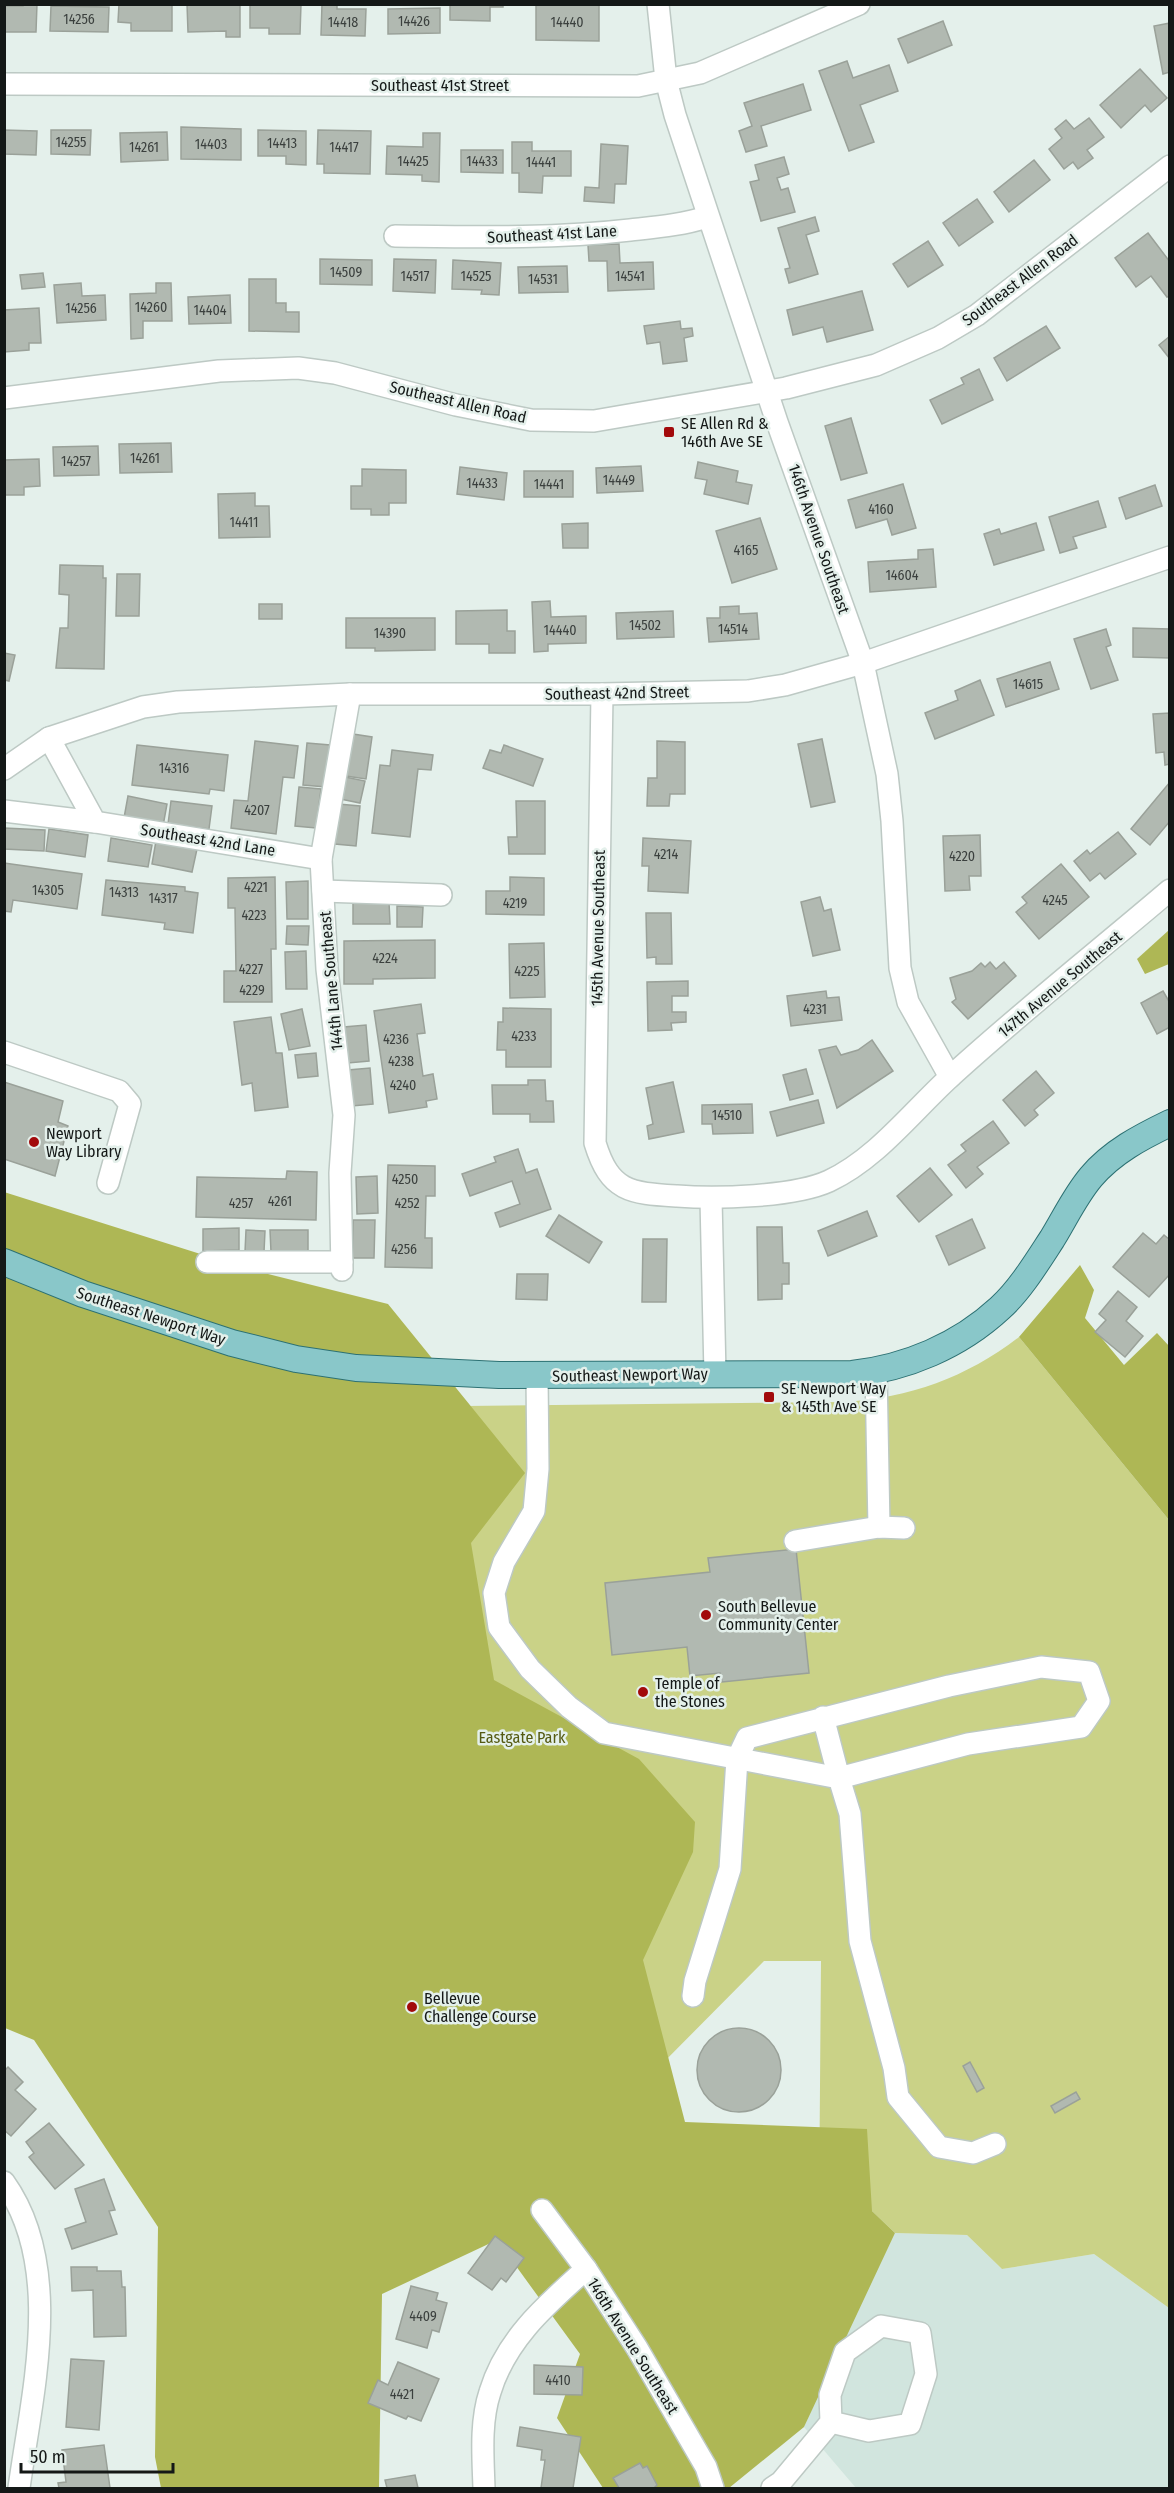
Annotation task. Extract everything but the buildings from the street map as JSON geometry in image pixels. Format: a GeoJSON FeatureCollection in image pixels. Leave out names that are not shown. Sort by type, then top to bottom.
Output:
{"type":"FeatureCollection","features":[{"type":"Feature","properties":{"kind":"main road","name":"Southeast Newport Way"},"geometry":{"type":"LineString","coordinates":[[4,1262],[83,1294],[232,1343],[296,1359],[356,1368],[537,1376],[852,1374],[876,1371],[909,1362],[938,1350],[967,1334],[1001,1308],[1052,1239],[1092,1176],[1120,1150],[1170,1123]]}},
{"type":"Feature","properties":{"kind":"street","name":"146th Avenue Southeast"},"geometry":{"type":"LineString","coordinates":[[658,4],[666,80],[675,115],[707,217],[863,663],[887,774],[892,820],[900,968],[908,1002],[950,1077]]}},
{"type":"Feature","properties":{"kind":"street","name":"Southeast 41st Street"},"geometry":{"type":"LineString","coordinates":[[4,84],[638,86],[700,73],[859,4]]}},
{"type":"Feature","properties":{"kind":"street","name":"Southeast Allen Road"},"geometry":{"type":"LineString","coordinates":[[4,398],[219,371],[298,368],[335,373],[456,405],[531,420],[594,421],[768,391],[876,365],[938,338],[977,315],[1170,166]]}},
{"type":"Feature","properties":{"kind":"street","name":"Southeast 41st Lane"},"geometry":{"type":"LineString","coordinates":[[395,236],[543,237],[676,225],[707,217]]}},
{"type":"Feature","properties":{"kind":"street","name":"Southeast 42nd Street"},"geometry":{"type":"LineString","coordinates":[[4,769],[49,738],[143,707],[178,702],[350,694],[602,694],[748,691],[785,685],[863,663],[1170,557]]}},
{"type":"Feature","properties":{"kind":"street","name":"144th Lane Southeast"},"geometry":{"type":"LineString","coordinates":[[207,1262],[342,1266],[340,1173],[344,1115],[327,969],[321,859],[350,694]]}},
{"type":"Feature","properties":{"kind":"street","name":"145th Avenue Southeast"},"geometry":{"type":"LineString","coordinates":[[600,1161],[595,1143],[594,1124],[602,694]]}},
{"type":"Feature","properties":{"kind":"street"},"geometry":{"type":"LineString","coordinates":[[49,738],[95,822]]}},
{"type":"Feature","properties":{"kind":"street","name":"Southeast 42nd Lane"},"geometry":{"type":"LineString","coordinates":[[4,812],[95,822],[321,859]]}},
{"type":"Feature","properties":{"kind":"street","name":"147th Avenue Southeast"},"geometry":{"type":"LineString","coordinates":[[600,1161],[610,1177],[625,1188],[641,1194],[711,1199],[803,1189],[827,1182],[850,1169],[880,1145],[950,1077],[1170,890]]}},
{"type":"Feature","properties":{"kind":"street"},"geometry":{"type":"LineString","coordinates":[[323,891],[441,895]]}},
{"type":"Feature","properties":{"kind":"street"},"geometry":{"type":"LineString","coordinates":[[4,1052],[119,1091],[130,1104],[108,1183]]}},
{"type":"Feature","properties":{"kind":"street"},"geometry":{"type":"LineString","coordinates":[[711,1199],[715,1374]]}},
{"type":"Feature","properties":{"kind":"street"},"geometry":{"type":"LineString","coordinates":[[876,1371],[879,1527]]}},
{"type":"Feature","properties":{"kind":"street"},"geometry":{"type":"LineString","coordinates":[[537,1376],[538,1469],[534,1511],[504,1562],[494,1593],[499,1628],[530,1669],[568,1707],[604,1733],[737,1759],[839,1778],[968,1744],[1082,1727],[1099,1701],[1089,1672],[1041,1667],[949,1686],[747,1738],[737,1759],[730,1869],[695,1982],[693,1996]]}},
{"type":"Feature","properties":{"kind":"street"},"geometry":{"type":"LineString","coordinates":[[795,1541],[879,1527],[904,1528]]}},
{"type":"Feature","properties":{"kind":"street"},"geometry":{"type":"LineString","coordinates":[[823,1717],[850,1814],[860,1941],[894,2068],[898,2097],[939,2147],[973,2153],[995,2144]]}},
{"type":"Feature","properties":{"kind":"street"},"geometry":{"type":"LineString","coordinates":[[4,2182],[18,2202],[28,2226],[36,2259],[40,2311],[38,2349],[19,2488]]}},
{"type":"Feature","properties":{"kind":"street","name":"146th Avenue Southeast"},"geometry":{"type":"LineString","coordinates":[[542,2210],[586,2269],[637,2348],[706,2467],[713,2488]]}},
{"type":"Feature","properties":{"kind":"street"},"geometry":{"type":"LineString","coordinates":[[484,2488],[485,2417],[489,2392],[500,2368],[523,2330],[543,2307],[586,2269]]}},
{"type":"Feature","properties":{"kind":"street"},"geometry":{"type":"LineString","coordinates":[[772,2488],[781,2482],[831,2422],[830,2395],[845,2352],[881,2326],[920,2333],[926,2374],[910,2424],[869,2431],[831,2422]]}},
{"type":"Feature","properties":{"kind":"shaded area"},"geometry":{"type":"Polygon","coordinates":[[[895,2233],[967,2235],[1002,2269],[1094,2254],[1169,2308],[1169,2488],[856,2488],[804,2427],[847,2330],[895,2233]]]}},
{"type":"Feature","properties":{"kind":"green space"},"geometry":{"type":"Polygon","coordinates":[[[1169,930],[1169,964],[1145,974],[1137,959],[1169,930]]]}},
{"type":"Feature","properties":{"kind":"green space"},"geometry":{"type":"Polygon","coordinates":[[[4,1192],[248,1269],[388,1304],[525,1473],[471,1543],[494,1680],[639,1759],[695,1822],[693,1852],[643,1960],[685,2122],[867,2129],[872,2211],[895,2233],[804,2427],[729,2488],[603,2488],[557,2418],[580,2354],[497,2240],[382,2294],[379,2488],[161,2488],[155,2457],[158,2227],[34,2040],[5,2028],[4,1192]]]}},
{"type":"Feature","properties":{"kind":"green space"},"geometry":{"type":"Polygon","coordinates":[[[1080,1265],[1094,1290],[1085,1318],[1124,1365],[1157,1333],[1169,1346],[1169,1520],[1019,1337],[1080,1265]]]}},
{"type":"Feature","properties":{"kind":"green space","name":"Eastgate Park"},"geometry":{"type":"Polygon","coordinates":[[[1019,1337],[1169,1520],[1169,2308],[1094,2254],[1002,2269],[967,2235],[895,2233],[872,2211],[819,2211],[821,1961],[764,1961],[649,2077],[216,1368],[465,1406],[844,1402],[892,1396],[937,1383],[979,1363],[1019,1337]]]}},
{"type":"Feature","properties":{"kind":"place","name":"SE Allen Rd & 146th Ave SE"},"geometry":{"type":"Point","coordinates":[669,432]}},
{"type":"Feature","properties":{"kind":"place","name":"Newport Way Library"},"geometry":{"type":"Point","coordinates":[34,1142]}},
{"type":"Feature","properties":{"kind":"place","name":"SE Newport Way & 145th Ave SE"},"geometry":{"type":"Point","coordinates":[769,1397]}},
{"type":"Feature","properties":{"kind":"place","name":"South Bellevue Community Center"},"geometry":{"type":"Point","coordinates":[706,1615]}},
{"type":"Feature","properties":{"kind":"place","name":"Temple of the Stones"},"geometry":{"type":"Point","coordinates":[643,1692]}},
{"type":"Feature","properties":{"kind":"place","name":"Bellevue Challenge Course"},"geometry":{"type":"Point","coordinates":[412,2007]}}]}
